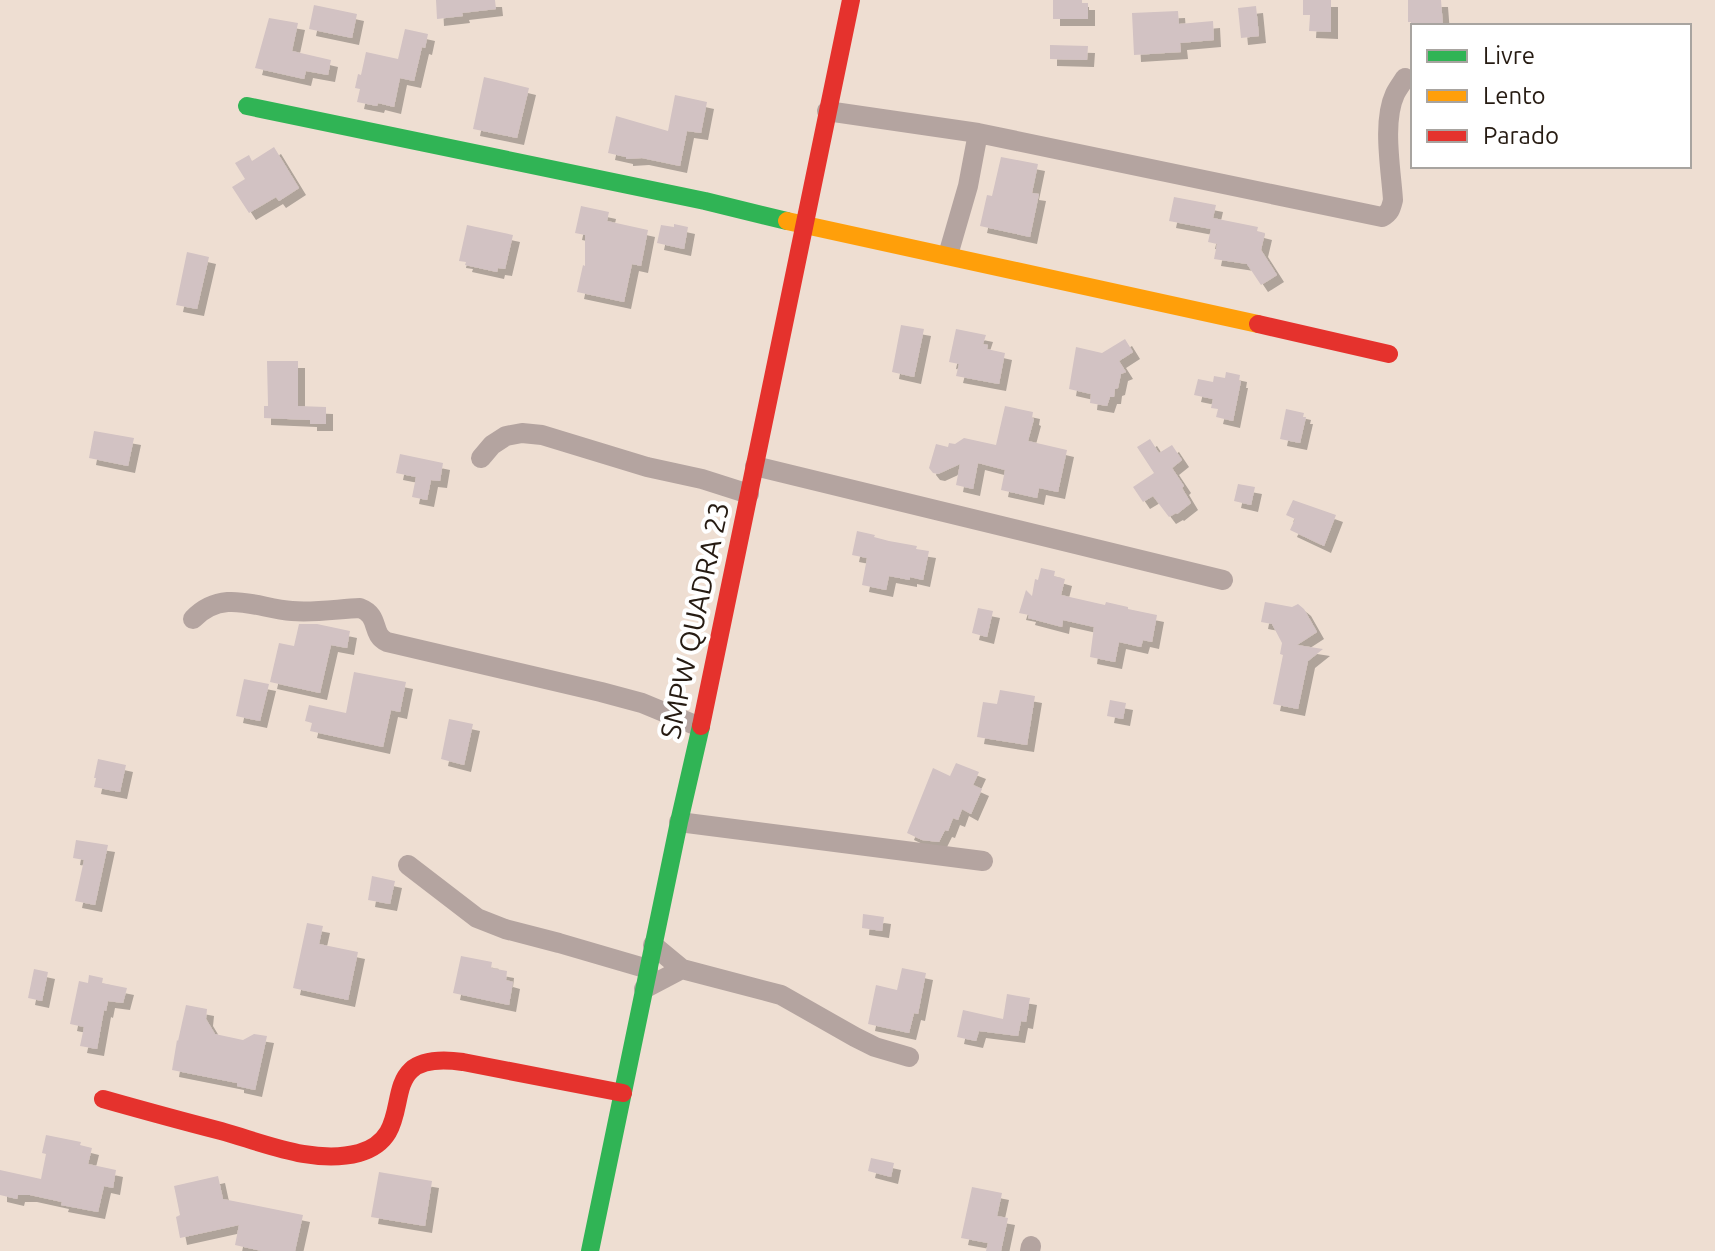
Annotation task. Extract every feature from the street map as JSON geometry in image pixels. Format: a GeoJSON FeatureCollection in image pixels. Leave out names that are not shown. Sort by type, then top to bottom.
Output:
{"type":"FeatureCollection","features":[{"type":"Feature","properties":{"kind":"street","name":"SMPW QUADRA 23"},"geometry":{"type":"LineString","coordinates":[[590,1251],[679,822],[713,676],[851,0]]}},
{"type":"Feature","properties":{"kind":"street"},"geometry":{"type":"LineString","coordinates":[[827,111],[978,133],[1382,217],[1387,215],[1393,200],[1389,134],[1391,111],[1394,95],[1405,78]]}},
{"type":"Feature","properties":{"kind":"street"},"geometry":{"type":"LineString","coordinates":[[247,106],[705,201],[1389,354]]}},
{"type":"Feature","properties":{"kind":"street"},"geometry":{"type":"LineString","coordinates":[[948,255],[968,186],[978,133]]}},
{"type":"Feature","properties":{"kind":"street"},"geometry":{"type":"LineString","coordinates":[[481,458],[492,445],[506,436],[522,433],[542,435],[749,494]]}},
{"type":"Feature","properties":{"kind":"street"},"geometry":{"type":"LineString","coordinates":[[755,466],[1223,580]]}},
{"type":"Feature","properties":{"kind":"street"},"geometry":{"type":"LineString","coordinates":[[193,619],[209,606],[230,601],[293,611],[360,608],[372,616],[381,639],[397,646],[601,692],[642,703],[700,727]]}},
{"type":"Feature","properties":{"kind":"street"},"geometry":{"type":"LineString","coordinates":[[679,822],[983,861]]}},
{"type":"Feature","properties":{"kind":"street"},"geometry":{"type":"LineString","coordinates":[[408,865],[477,918],[505,929],[559,943],[646,979],[682,969]]}},
{"type":"Feature","properties":{"kind":"street"},"geometry":{"type":"LineString","coordinates":[[653,945],[682,969],[781,995],[875,1047],[909,1057]]}},
{"type":"Feature","properties":{"kind":"street"},"geometry":{"type":"LineString","coordinates":[[103,1099],[293,1151],[339,1157],[358,1153],[383,1138],[392,1126],[408,1071],[425,1061],[459,1062],[623,1093]]}},
{"type":"Feature","properties":{"kind":"building"},"geometry":{"type":"Polygon","coordinates":[[[436,0],[495,0],[496,9],[437,19],[436,0]]]}},
{"type":"Feature","properties":{"kind":"building"},"geometry":{"type":"Polygon","coordinates":[[[1053,0],[1082,0],[1082,3],[1088,3],[1088,19],[1053,19],[1053,0]]]}},
{"type":"Feature","properties":{"kind":"building"},"geometry":{"type":"Polygon","coordinates":[[[1303,0],[1331,0],[1331,32],[1309,31],[1310,15],[1303,15],[1303,0]]]}},
{"type":"Feature","properties":{"kind":"building"},"geometry":{"type":"Polygon","coordinates":[[[1408,0],[1441,0],[1443,24],[1408,22],[1408,0]]]}},
{"type":"Feature","properties":{"kind":"building"},"geometry":{"type":"Polygon","coordinates":[[[314,5],[357,14],[352,38],[309,29],[314,5]]]}},
{"type":"Feature","properties":{"kind":"building"},"geometry":{"type":"Polygon","coordinates":[[[1256,6],[1259,36],[1241,38],[1238,8],[1256,6]]]}},
{"type":"Feature","properties":{"kind":"building"},"geometry":{"type":"Polygon","coordinates":[[[1178,11],[1179,24],[1213,21],[1214,40],[1180,43],[1181,52],[1134,55],[1132,13],[1178,11]]]}},
{"type":"Feature","properties":{"kind":"building"},"geometry":{"type":"Polygon","coordinates":[[[269,18],[298,23],[292,51],[331,60],[328,75],[306,71],[304,79],[255,68],[269,18]]]}},
{"type":"Feature","properties":{"kind":"building"},"geometry":{"type":"Polygon","coordinates":[[[405,29],[428,34],[414,81],[400,78],[394,107],[357,102],[360,89],[355,88],[366,52],[398,59],[405,29]]]}},
{"type":"Feature","properties":{"kind":"building"},"geometry":{"type":"Polygon","coordinates":[[[1050,45],[1088,46],[1087,60],[1050,59],[1050,45]]]}},
{"type":"Feature","properties":{"kind":"building"},"geometry":{"type":"Polygon","coordinates":[[[484,77],[529,88],[517,138],[473,129],[484,77]]]}},
{"type":"Feature","properties":{"kind":"building"},"geometry":{"type":"Polygon","coordinates":[[[675,95],[707,102],[701,133],[687,131],[680,166],[642,158],[626,159],[608,153],[616,116],[668,131],[675,95]]]}},
{"type":"Feature","properties":{"kind":"building"},"geometry":{"type":"Polygon","coordinates":[[[274,147],[299,188],[279,201],[276,197],[249,213],[232,187],[245,179],[235,163],[249,155],[252,161],[274,147]]]}},
{"type":"Feature","properties":{"kind":"building"},"geometry":{"type":"Polygon","coordinates":[[[1001,157],[1038,164],[1032,193],[1039,194],[1030,237],[980,226],[987,195],[992,196],[1001,157]]]}},
{"type":"Feature","properties":{"kind":"building"},"geometry":{"type":"Polygon","coordinates":[[[1174,197],[1216,205],[1213,218],[1258,227],[1257,231],[1265,233],[1261,250],[1277,275],[1261,285],[1247,264],[1214,259],[1217,244],[1208,242],[1211,229],[1169,221],[1174,197]]]}},
{"type":"Feature","properties":{"kind":"building"},"geometry":{"type":"Polygon","coordinates":[[[581,206],[609,212],[607,221],[648,230],[641,266],[632,264],[624,302],[577,292],[585,266],[585,235],[575,233],[581,206]]]}},
{"type":"Feature","properties":{"kind":"building"},"geometry":{"type":"Polygon","coordinates":[[[674,224],[688,227],[684,249],[657,243],[661,225],[674,227],[674,224]]]}},
{"type":"Feature","properties":{"kind":"building"},"geometry":{"type":"Polygon","coordinates":[[[467,225],[513,235],[505,269],[498,268],[497,272],[459,261],[467,225]]]}},
{"type":"Feature","properties":{"kind":"building"},"geometry":{"type":"Polygon","coordinates":[[[187,252],[209,257],[197,309],[176,305],[187,252]]]}},
{"type":"Feature","properties":{"kind":"building"},"geometry":{"type":"Polygon","coordinates":[[[901,325],[924,329],[914,377],[892,372],[901,325]]]}},
{"type":"Feature","properties":{"kind":"building"},"geometry":{"type":"Polygon","coordinates":[[[956,329],[986,335],[983,344],[988,345],[987,349],[1005,353],[999,384],[956,376],[959,364],[949,362],[956,329]]]}},
{"type":"Feature","properties":{"kind":"building"},"geometry":{"type":"Polygon","coordinates":[[[1125,339],[1133,352],[1119,361],[1126,372],[1121,374],[1118,388],[1107,406],[1090,403],[1091,394],[1069,389],[1076,347],[1102,353],[1125,339]]]}},
{"type":"Feature","properties":{"kind":"building"},"geometry":{"type":"Polygon","coordinates":[[[267,361],[298,361],[298,406],[326,407],[326,424],[310,424],[310,420],[264,418],[264,406],[268,406],[267,361]]]}},
{"type":"Feature","properties":{"kind":"building"},"geometry":{"type":"Polygon","coordinates":[[[1226,372],[1240,375],[1241,381],[1233,421],[1216,417],[1218,409],[1211,408],[1213,399],[1194,395],[1198,379],[1213,382],[1214,376],[1225,378],[1226,372]]]}},
{"type":"Feature","properties":{"kind":"building"},"geometry":{"type":"Polygon","coordinates":[[[1005,406],[1033,412],[1028,441],[1067,450],[1058,492],[1039,488],[1037,498],[1001,490],[1005,470],[978,463],[973,489],[956,485],[960,464],[938,474],[929,468],[936,444],[948,447],[949,443],[955,444],[964,438],[996,445],[1005,406]]]}},
{"type":"Feature","properties":{"kind":"building"},"geometry":{"type":"Polygon","coordinates":[[[1286,409],[1304,413],[1303,417],[1306,417],[1300,443],[1280,439],[1286,409]]]}},
{"type":"Feature","properties":{"kind":"building"},"geometry":{"type":"Polygon","coordinates":[[[94,431],[134,438],[128,466],[89,458],[94,431]]]}},
{"type":"Feature","properties":{"kind":"building"},"geometry":{"type":"Polygon","coordinates":[[[1150,439],[1159,453],[1172,445],[1182,460],[1172,468],[1191,503],[1169,517],[1153,496],[1143,502],[1133,487],[1154,473],[1137,447],[1150,439]]]}},
{"type":"Feature","properties":{"kind":"building"},"geometry":{"type":"Polygon","coordinates":[[[400,454],[443,463],[440,481],[431,480],[427,500],[412,497],[416,477],[396,473],[400,454]]]}},
{"type":"Feature","properties":{"kind":"building"},"geometry":{"type":"Polygon","coordinates":[[[1238,484],[1255,487],[1251,505],[1234,501],[1238,484]]]}},
{"type":"Feature","properties":{"kind":"building"},"geometry":{"type":"Polygon","coordinates":[[[1293,500],[1336,515],[1324,546],[1290,530],[1295,519],[1286,515],[1293,500]]]}},
{"type":"Feature","properties":{"kind":"building"},"geometry":{"type":"Polygon","coordinates":[[[857,531],[929,551],[923,580],[889,576],[886,590],[862,585],[867,558],[852,555],[857,531]]]}},
{"type":"Feature","properties":{"kind":"building"},"geometry":{"type":"Polygon","coordinates":[[[1041,568],[1055,571],[1054,576],[1065,579],[1061,595],[1157,615],[1152,642],[1143,640],[1141,647],[1119,642],[1115,662],[1090,657],[1094,627],[1063,620],[1062,627],[1019,613],[1026,590],[1032,596],[1041,568]]]}},
{"type":"Feature","properties":{"kind":"building"},"geometry":{"type":"Polygon","coordinates":[[[1265,602],[1292,607],[1298,604],[1317,632],[1297,645],[1323,649],[1308,661],[1298,709],[1273,704],[1283,655],[1280,654],[1282,643],[1272,624],[1261,622],[1265,602]]]}},
{"type":"Feature","properties":{"kind":"building"},"geometry":{"type":"Polygon","coordinates":[[[978,608],[993,611],[987,637],[972,633],[978,608]]]}},
{"type":"Feature","properties":{"kind":"building"},"geometry":{"type":"Polygon","coordinates":[[[299,624],[317,624],[350,631],[347,648],[331,645],[320,693],[270,682],[279,643],[294,646],[299,624]]]}},
{"type":"Feature","properties":{"kind":"building"},"geometry":{"type":"Polygon","coordinates":[[[354,672],[406,682],[400,712],[391,710],[383,747],[310,731],[312,723],[305,721],[309,705],[346,713],[354,672]]]}},
{"type":"Feature","properties":{"kind":"building"},"geometry":{"type":"Polygon","coordinates":[[[244,679],[269,684],[260,721],[236,716],[244,679]]]}},
{"type":"Feature","properties":{"kind":"building"},"geometry":{"type":"Polygon","coordinates":[[[1000,690],[1035,696],[1027,745],[977,737],[983,702],[997,704],[1000,690]]]}},
{"type":"Feature","properties":{"kind":"building"},"geometry":{"type":"Polygon","coordinates":[[[1110,700],[1126,703],[1123,719],[1107,716],[1110,700]]]}},
{"type":"Feature","properties":{"kind":"building"},"geometry":{"type":"Polygon","coordinates":[[[449,719],[473,724],[464,765],[441,759],[449,719]]]}},
{"type":"Feature","properties":{"kind":"building"},"geometry":{"type":"Polygon","coordinates":[[[98,759],[126,765],[120,792],[94,787],[98,759]]]}},
{"type":"Feature","properties":{"kind":"building"},"geometry":{"type":"Polygon","coordinates":[[[956,763],[979,772],[973,785],[982,789],[971,814],[962,809],[958,820],[953,818],[939,842],[922,840],[907,833],[933,768],[950,776],[956,763]]]}},
{"type":"Feature","properties":{"kind":"building"},"geometry":{"type":"Polygon","coordinates":[[[76,840],[108,845],[95,905],[75,901],[84,860],[73,858],[76,840]]]}},
{"type":"Feature","properties":{"kind":"building"},"geometry":{"type":"Polygon","coordinates":[[[372,876],[395,881],[390,904],[368,900],[372,876]]]}},
{"type":"Feature","properties":{"kind":"building"},"geometry":{"type":"Polygon","coordinates":[[[863,914],[884,917],[882,931],[862,928],[863,914]]]}},
{"type":"Feature","properties":{"kind":"building"},"geometry":{"type":"Polygon","coordinates":[[[307,923],[323,926],[319,944],[358,952],[348,1000],[293,988],[307,923]]]}},
{"type":"Feature","properties":{"kind":"building"},"geometry":{"type":"Polygon","coordinates":[[[461,956],[492,962],[491,968],[507,971],[506,980],[513,982],[509,1005],[453,993],[461,956]]]}},
{"type":"Feature","properties":{"kind":"building"},"geometry":{"type":"Polygon","coordinates":[[[902,968],[926,973],[918,1014],[914,1013],[909,1033],[868,1024],[876,985],[897,990],[902,968]]]}},
{"type":"Feature","properties":{"kind":"building"},"geometry":{"type":"Polygon","coordinates":[[[34,969],[48,972],[42,1001],[28,998],[34,969]]]}},
{"type":"Feature","properties":{"kind":"building"},"geometry":{"type":"Polygon","coordinates":[[[89,975],[103,978],[102,983],[127,988],[123,1003],[108,1001],[97,1049],[80,1046],[84,1027],[70,1024],[79,981],[88,983],[89,975]]]}},
{"type":"Feature","properties":{"kind":"building"},"geometry":{"type":"Polygon","coordinates":[[[1007,994],[1030,998],[1026,1022],[1021,1021],[1018,1036],[979,1031],[976,1041],[957,1037],[963,1010],[1003,1019],[1007,994]]]}},
{"type":"Feature","properties":{"kind":"building"},"geometry":{"type":"Polygon","coordinates":[[[186,1005],[207,1009],[206,1019],[215,1034],[243,1040],[254,1034],[267,1036],[255,1090],[237,1086],[237,1083],[172,1070],[186,1005]]]}},
{"type":"Feature","properties":{"kind":"building"},"geometry":{"type":"Polygon","coordinates":[[[46,1135],[81,1142],[80,1145],[92,1148],[88,1164],[116,1170],[113,1188],[104,1186],[98,1212],[30,1195],[18,1195],[17,1199],[0,1195],[0,1170],[41,1179],[46,1135]]]}},
{"type":"Feature","properties":{"kind":"building"},"geometry":{"type":"Polygon","coordinates":[[[871,1158],[894,1163],[891,1177],[868,1171],[871,1158]]]}},
{"type":"Feature","properties":{"kind":"building"},"geometry":{"type":"Polygon","coordinates":[[[379,1172],[432,1181],[425,1226],[371,1217],[379,1172]]]}},
{"type":"Feature","properties":{"kind":"building"},"geometry":{"type":"Polygon","coordinates":[[[218,1176],[223,1199],[303,1215],[295,1251],[262,1251],[235,1245],[239,1225],[180,1238],[176,1217],[180,1215],[174,1186],[218,1176]]]}},
{"type":"Feature","properties":{"kind":"building"},"geometry":{"type":"Polygon","coordinates":[[[972,1187],[1002,1193],[997,1216],[1008,1218],[1001,1251],[986,1251],[988,1243],[961,1238],[972,1187]]]}},
{"type":"Feature","properties":{"kind":"traffic: fast"},"geometry":{"type":"LineString","coordinates":[[247,106],[705,201],[787,221]]}},
{"type":"Feature","properties":{"kind":"traffic: fast"},"geometry":{"type":"LineString","coordinates":[[590,1251],[701,726]]}},
{"type":"Feature","properties":{"kind":"traffic: slow"},"geometry":{"type":"LineString","coordinates":[[787,221],[1258,324]]}},
{"type":"Feature","properties":{"kind":"traffic: jam"},"geometry":{"type":"LineString","coordinates":[[701,726],[851,0]]}},
{"type":"Feature","properties":{"kind":"traffic: jam"},"geometry":{"type":"LineString","coordinates":[[1258,324],[1389,354]]}},
{"type":"Feature","properties":{"kind":"traffic: jam"},"geometry":{"type":"LineString","coordinates":[[103,1099],[289,1151],[342,1156],[359,1153],[379,1143],[390,1129],[404,1080],[414,1068],[433,1061],[463,1062],[623,1093]]}}]}
